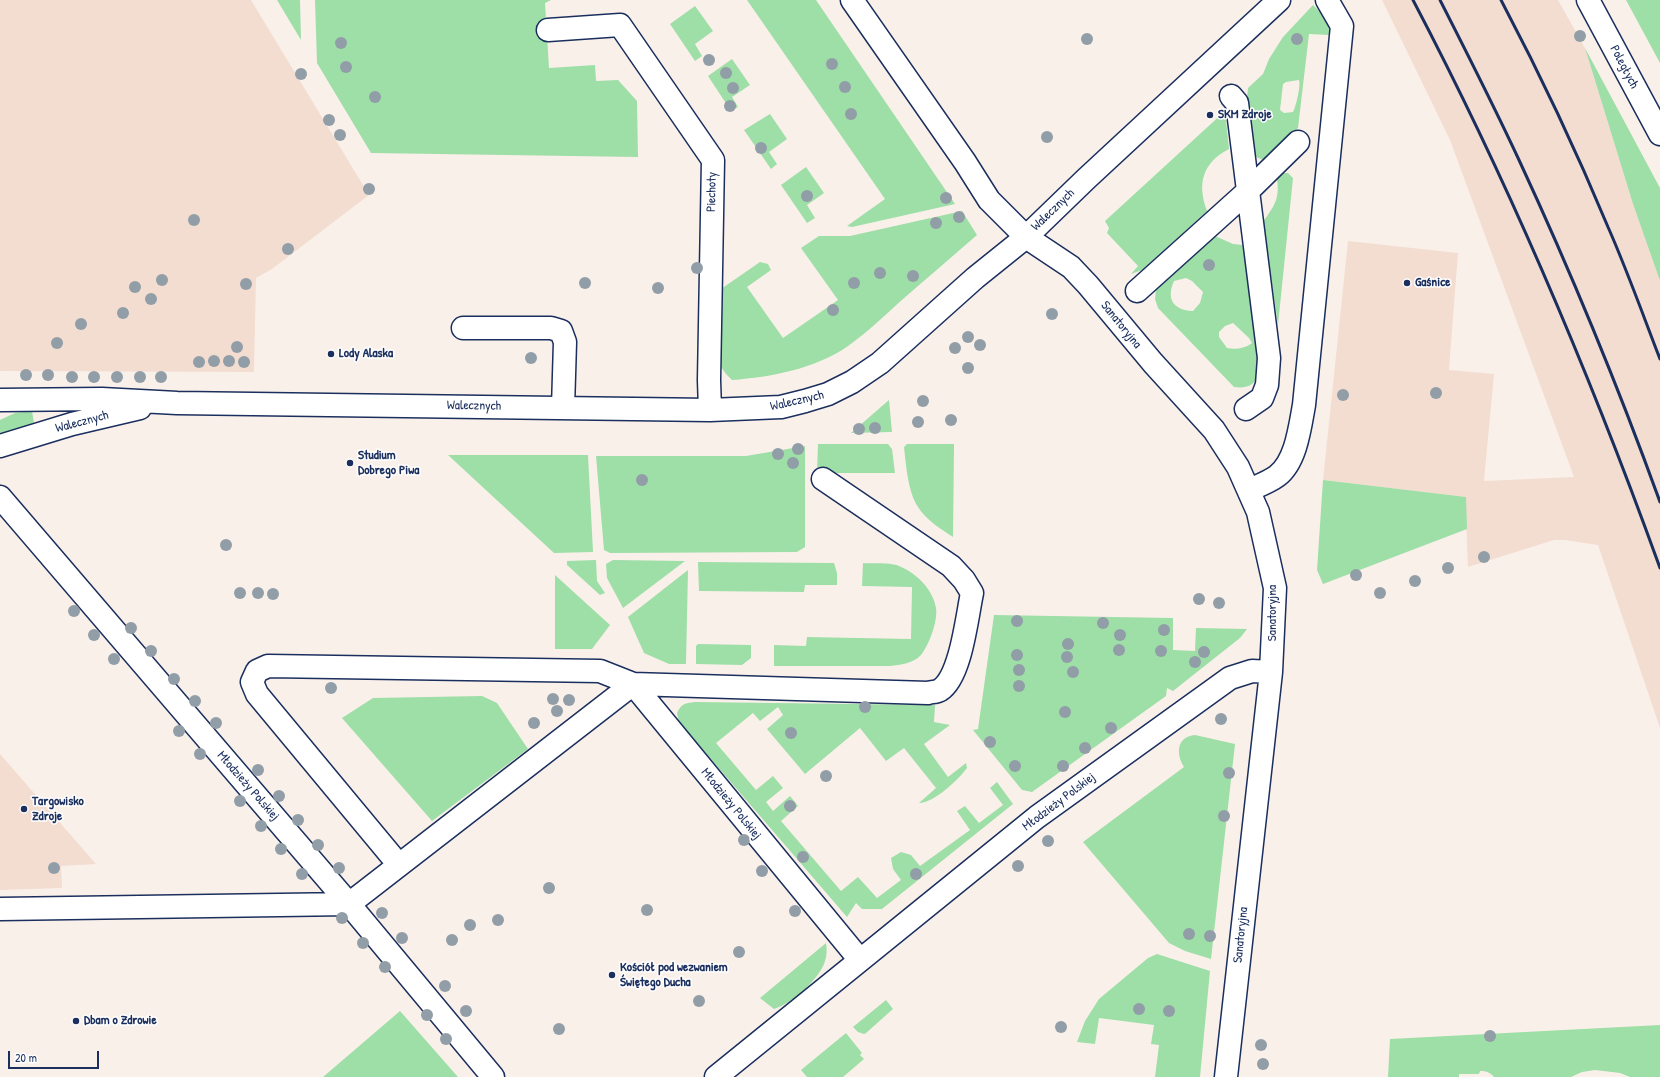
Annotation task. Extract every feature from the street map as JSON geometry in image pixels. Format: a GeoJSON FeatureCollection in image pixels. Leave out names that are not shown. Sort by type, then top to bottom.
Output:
{"type":"FeatureCollection","features":[{"type":"Feature","properties":{"kind":"street"},"geometry":{"type":"LineString","coordinates":[[852,0],[965,162],[989,200],[1026,237]]}},
{"type":"Feature","properties":{"kind":"street","name":"Walecznych"},"geometry":{"type":"LineString","coordinates":[[0,400],[108,399],[165,402],[754,410],[781,407],[828,394],[852,382],[880,363],[975,278],[1026,237],[1091,174],[1279,0]]}},
{"type":"Feature","properties":{"kind":"street"},"geometry":{"type":"LineString","coordinates":[[1249,490],[1278,476],[1291,459],[1299,432],[1304,405],[1342,26],[1327,0]]}},
{"type":"Feature","properties":{"kind":"street","name":"Poległych"},"geometry":{"type":"LineString","coordinates":[[1588,0],[1660,134]]}},
{"type":"Feature","properties":{"kind":"street","name":"Piechoty"},"geometry":{"type":"LineString","coordinates":[[548,30],[620,25],[713,160],[709,380],[710,410]]}},
{"type":"Feature","properties":{"kind":"street"},"geometry":{"type":"LineString","coordinates":[[1231,96],[1237,103],[1269,358],[1267,385],[1262,398],[1246,409]]}},
{"type":"Feature","properties":{"kind":"street"},"geometry":{"type":"LineString","coordinates":[[1137,291],[1247,192],[1298,142]]}},
{"type":"Feature","properties":{"kind":"street","name":"Sanatoryjna"},"geometry":{"type":"LineString","coordinates":[[1026,237],[1071,267],[1096,294],[1153,363],[1214,430],[1238,467],[1258,512],[1275,588],[1271,672],[1226,1077]]}},
{"type":"Feature","properties":{"kind":"street"},"geometry":{"type":"LineString","coordinates":[[463,328],[552,328],[561,331],[565,342],[563,408]]}},
{"type":"Feature","properties":{"kind":"street","name":"Walecznych"},"geometry":{"type":"LineString","coordinates":[[0,406],[24,400]]}},
{"type":"Feature","properties":{"kind":"street","name":"Walecznych"},"geometry":{"type":"LineString","coordinates":[[0,446],[72,424],[165,402]]}},
{"type":"Feature","properties":{"kind":"street"},"geometry":{"type":"LineString","coordinates":[[400,865],[256,694],[252,682],[257,671],[268,666],[600,671],[633,684],[928,693],[940,691],[949,681],[958,664],[972,593],[964,580],[951,566],[823,479]]}},
{"type":"Feature","properties":{"kind":"street","name":"Młodzieży Polskiej"},"geometry":{"type":"LineString","coordinates":[[0,497],[350,904],[493,1077]]}},
{"type":"Feature","properties":{"kind":"street","name":"Młodzieży Polskiej"},"geometry":{"type":"LineString","coordinates":[[716,1077],[1037,817],[1230,678],[1252,671],[1271,672]]}},
{"type":"Feature","properties":{"kind":"street"},"geometry":{"type":"LineString","coordinates":[[0,909],[350,904],[633,684]]}},
{"type":"Feature","properties":{"kind":"street","name":"Młodzieży Polskiej"},"geometry":{"type":"LineString","coordinates":[[633,684],[860,960]]}},
{"type":"Feature","properties":{"kind":"shaded area"},"geometry":{"type":"Polygon","coordinates":[[[0,0],[251,0],[369,195],[272,269],[256,278],[254,372],[0,371],[0,0]]]}},
{"type":"Feature","properties":{"kind":"shaded area"},"geometry":{"type":"Polygon","coordinates":[[[1382,0],[1558,0],[1585,48],[1633,204],[1660,281],[1660,728],[1598,545],[1565,540],[1554,540],[1468,567],[1465,497],[1323,480],[1348,241],[1458,253],[1449,370],[1494,374],[1484,481],[1574,477],[1450,140],[1382,0]]]}},
{"type":"Feature","properties":{"kind":"shaded area","name":"Targowisko Zdroje"},"geometry":{"type":"Polygon","coordinates":[[[0,754],[96,864],[61,866],[62,888],[0,890],[0,754]]]}},
{"type":"Feature","properties":{"kind":"green space"},"geometry":{"type":"Polygon","coordinates":[[[277,0],[300,0],[301,40],[277,0]]]}},
{"type":"Feature","properties":{"kind":"green space"},"geometry":{"type":"Polygon","coordinates":[[[315,0],[551,0],[545,3],[549,68],[595,65],[596,81],[618,80],[637,101],[638,157],[371,153],[317,63],[315,0]]]}},
{"type":"Feature","properties":{"kind":"green space"},"geometry":{"type":"Polygon","coordinates":[[[747,0],[816,0],[955,204],[852,227],[847,226],[885,199],[747,0]]]}},
{"type":"Feature","properties":{"kind":"green space"},"geometry":{"type":"Polygon","coordinates":[[[1626,0],[1660,0],[1660,63],[1626,0]]]}},
{"type":"Feature","properties":{"kind":"green space"},"geometry":{"type":"Polygon","coordinates":[[[1313,5],[1332,24],[1332,32],[1329,35],[1309,34],[1298,128],[1263,160],[1254,156],[1247,98],[1248,88],[1263,74],[1269,59],[1283,37],[1313,5]],[[1299,80],[1286,82],[1283,84],[1280,110],[1284,113],[1293,112],[1298,96],[1299,80]]]}},
{"type":"Feature","properties":{"kind":"green space"},"geometry":{"type":"Polygon","coordinates":[[[695,6],[713,31],[695,44],[702,56],[695,61],[670,24],[695,6]]]}},
{"type":"Feature","properties":{"kind":"green space"},"geometry":{"type":"Polygon","coordinates":[[[1585,48],[1660,188],[1660,281],[1633,204],[1585,48]]]}},
{"type":"Feature","properties":{"kind":"green space"},"geometry":{"type":"Polygon","coordinates":[[[732,59],[750,85],[732,97],[738,107],[731,111],[708,76],[732,59]]]}},
{"type":"Feature","properties":{"kind":"green space"},"geometry":{"type":"Polygon","coordinates":[[[1225,111],[1229,149],[1213,161],[1204,175],[1202,192],[1207,211],[1142,270],[1131,274],[1138,266],[1107,233],[1109,228],[1105,221],[1225,111]]]}},
{"type":"Feature","properties":{"kind":"green space"},"geometry":{"type":"Polygon","coordinates":[[[770,114],[787,139],[769,152],[777,164],[771,169],[744,130],[770,114]]]}},
{"type":"Feature","properties":{"kind":"green space"},"geometry":{"type":"Polygon","coordinates":[[[806,167],[824,193],[807,205],[815,218],[807,223],[781,185],[806,167]]]}},
{"type":"Feature","properties":{"kind":"green space"},"geometry":{"type":"Polygon","coordinates":[[[1283,173],[1288,173],[1293,178],[1278,325],[1263,222],[1275,202],[1278,192],[1277,179],[1283,173]]]}},
{"type":"Feature","properties":{"kind":"green space"},"geometry":{"type":"Polygon","coordinates":[[[962,211],[977,235],[848,346],[821,361],[762,377],[732,380],[719,364],[721,289],[760,262],[768,264],[771,270],[747,287],[783,338],[838,300],[801,248],[819,236],[850,236],[962,211]]]}},
{"type":"Feature","properties":{"kind":"green space"},"geometry":{"type":"Polygon","coordinates":[[[1215,236],[1233,244],[1243,245],[1260,372],[1256,380],[1247,387],[1234,387],[1158,308],[1155,299],[1156,290],[1215,236]],[[1186,278],[1174,281],[1171,298],[1176,306],[1193,311],[1200,303],[1203,292],[1192,281],[1186,278]],[[1233,323],[1225,326],[1219,332],[1219,337],[1227,348],[1240,348],[1252,343],[1249,338],[1233,323]]]}},
{"type":"Feature","properties":{"kind":"green space"},"geometry":{"type":"Polygon","coordinates":[[[889,400],[892,432],[851,433],[889,400]]]}},
{"type":"Feature","properties":{"kind":"green space"},"geometry":{"type":"Polygon","coordinates":[[[32,411],[34,423],[0,434],[0,420],[15,413],[32,411]]]}},
{"type":"Feature","properties":{"kind":"green space"},"geometry":{"type":"Polygon","coordinates":[[[818,444],[888,444],[892,449],[895,473],[817,473],[818,444]]]}},
{"type":"Feature","properties":{"kind":"green space"},"geometry":{"type":"Polygon","coordinates":[[[907,444],[954,444],[953,537],[929,520],[921,512],[915,501],[907,470],[904,447],[907,444]]]}},
{"type":"Feature","properties":{"kind":"green space"},"geometry":{"type":"Polygon","coordinates":[[[805,446],[805,547],[797,552],[610,553],[604,550],[596,456],[746,456],[805,446]]]}},
{"type":"Feature","properties":{"kind":"green space"},"geometry":{"type":"Polygon","coordinates":[[[448,455],[588,455],[593,552],[554,553],[448,455]]]}},
{"type":"Feature","properties":{"kind":"green space"},"geometry":{"type":"Polygon","coordinates":[[[1323,480],[1466,497],[1467,529],[1323,584],[1317,570],[1323,480]]]}},
{"type":"Feature","properties":{"kind":"green space"},"geometry":{"type":"Polygon","coordinates":[[[596,560],[597,581],[605,593],[600,595],[567,565],[567,561],[596,560]]]}},
{"type":"Feature","properties":{"kind":"green space"},"geometry":{"type":"Polygon","coordinates":[[[613,560],[685,561],[623,608],[607,578],[606,564],[613,560]]]}},
{"type":"Feature","properties":{"kind":"green space"},"geometry":{"type":"Polygon","coordinates":[[[698,562],[834,563],[837,573],[837,585],[805,585],[804,592],[699,591],[698,562]]]}},
{"type":"Feature","properties":{"kind":"green space"},"geometry":{"type":"Polygon","coordinates":[[[863,563],[899,566],[912,573],[923,582],[931,594],[936,608],[936,619],[927,645],[921,655],[911,662],[890,666],[774,666],[774,645],[806,646],[807,637],[911,639],[912,587],[862,586],[863,563]]]}},
{"type":"Feature","properties":{"kind":"green space"},"geometry":{"type":"Polygon","coordinates":[[[688,570],[686,664],[669,664],[644,653],[628,617],[688,570]]]}},
{"type":"Feature","properties":{"kind":"green space"},"geometry":{"type":"Polygon","coordinates":[[[555,575],[610,625],[592,649],[555,649],[555,575]]]}},
{"type":"Feature","properties":{"kind":"green space"},"geometry":{"type":"Polygon","coordinates":[[[994,615],[1173,618],[1173,650],[1195,651],[1196,628],[1247,629],[1240,638],[1173,691],[1167,688],[1166,696],[1032,792],[1022,790],[973,730],[978,729],[994,615]]]}},
{"type":"Feature","properties":{"kind":"green space"},"geometry":{"type":"Polygon","coordinates":[[[698,644],[751,645],[751,658],[742,665],[696,664],[696,646],[698,644]]]}},
{"type":"Feature","properties":{"kind":"green space"},"geometry":{"type":"Polygon","coordinates":[[[482,696],[497,703],[528,749],[432,821],[342,718],[373,698],[482,696]]]}},
{"type":"Feature","properties":{"kind":"green space"},"geometry":{"type":"Polygon","coordinates":[[[695,702],[935,705],[934,722],[950,725],[924,744],[948,777],[966,763],[967,768],[958,779],[945,790],[925,802],[919,803],[936,788],[904,748],[886,761],[860,728],[805,774],[767,729],[783,715],[778,707],[760,721],[753,713],[716,743],[756,790],[773,776],[783,788],[766,802],[773,811],[790,796],[798,806],[781,821],[841,891],[858,877],[877,898],[901,880],[893,869],[891,858],[901,852],[911,855],[920,866],[970,830],[957,811],[965,806],[979,823],[1003,805],[990,788],[997,782],[1013,804],[882,909],[862,909],[856,903],[847,917],[679,722],[677,713],[680,708],[686,704],[695,702]]]}},
{"type":"Feature","properties":{"kind":"green space"},"geometry":{"type":"Polygon","coordinates":[[[1195,735],[1235,744],[1211,959],[1185,951],[1169,943],[1083,842],[1184,767],[1181,762],[1179,747],[1184,739],[1195,735]]]}},
{"type":"Feature","properties":{"kind":"green space"},"geometry":{"type":"Polygon","coordinates":[[[826,943],[827,950],[822,968],[804,990],[788,1002],[774,1009],[760,998],[826,943]]]}},
{"type":"Feature","properties":{"kind":"green space"},"geometry":{"type":"Polygon","coordinates":[[[1157,954],[1210,971],[1200,1077],[1155,1077],[1159,1045],[1151,1044],[1154,1025],[1099,1018],[1095,1044],[1077,1042],[1085,1021],[1099,999],[1148,958],[1157,954]]]}},
{"type":"Feature","properties":{"kind":"green space"},"geometry":{"type":"Polygon","coordinates":[[[886,1000],[893,1009],[866,1033],[864,1034],[858,1032],[853,1027],[886,1000]]]}},
{"type":"Feature","properties":{"kind":"green space"},"geometry":{"type":"Polygon","coordinates":[[[400,1011],[458,1077],[323,1077],[400,1011]]]}},
{"type":"Feature","properties":{"kind":"green space"},"geometry":{"type":"Polygon","coordinates":[[[1660,1025],[1660,1077],[1630,1077],[1620,1073],[1595,1070],[1582,1072],[1571,1077],[1494,1077],[1488,1072],[1480,1071],[1479,1074],[1459,1074],[1459,1077],[1388,1077],[1390,1039],[1660,1025]]]}},
{"type":"Feature","properties":{"kind":"green space"},"geometry":{"type":"Polygon","coordinates":[[[846,1033],[862,1053],[860,1055],[864,1059],[843,1077],[807,1077],[801,1070],[846,1033]]]}},
{"type":"Feature","properties":{"kind":"railway"},"geometry":{"type":"LineString","coordinates":[[1413,0],[1482,139],[1546,280],[1605,423],[1660,568]]}},
{"type":"Feature","properties":{"kind":"railway"},"geometry":{"type":"LineString","coordinates":[[1440,0],[1500,120],[1557,244],[1611,372],[1660,502]]}},
{"type":"Feature","properties":{"kind":"railway"},"geometry":{"type":"LineString","coordinates":[[1501,0],[1544,84],[1583,169],[1622,260],[1660,359]]}},
{"type":"Feature","properties":{"kind":"place","name":"SKM Zdroje"},"geometry":{"type":"Point","coordinates":[1210,115]}},
{"type":"Feature","properties":{"kind":"place","name":"Gaśnice"},"geometry":{"type":"Point","coordinates":[1407,283]}},
{"type":"Feature","properties":{"kind":"place","name":"Lody Alaska"},"geometry":{"type":"Point","coordinates":[331,354]}},
{"type":"Feature","properties":{"kind":"place","name":"Studium Dobrego Piwa"},"geometry":{"type":"Point","coordinates":[350,463]}},
{"type":"Feature","properties":{"kind":"place","name":"Targowisko Zdroje"},"geometry":{"type":"Point","coordinates":[24,809]}},
{"type":"Feature","properties":{"kind":"place","name":"Kościół pod wezwaniem Świętego Ducha"},"geometry":{"type":"Point","coordinates":[612,975]}},
{"type":"Feature","properties":{"kind":"place","name":"Dbam o Zdrowie"},"geometry":{"type":"Point","coordinates":[76,1021]}}]}
